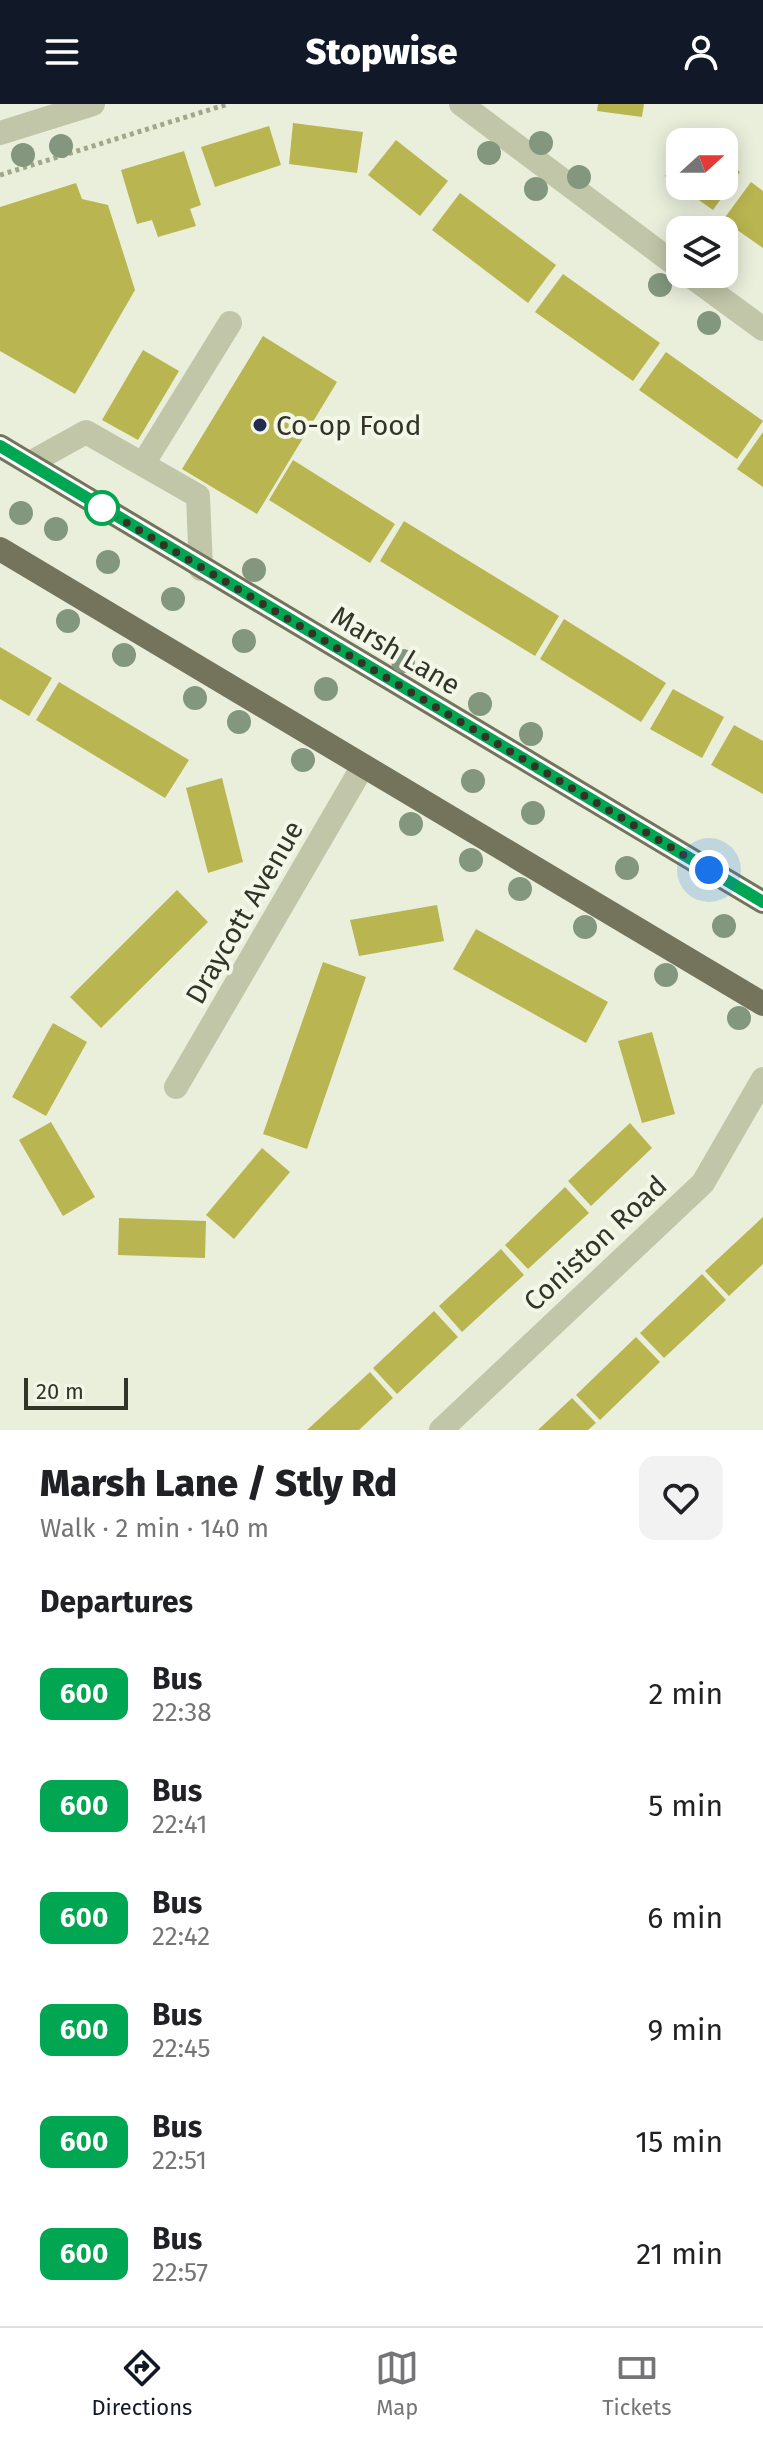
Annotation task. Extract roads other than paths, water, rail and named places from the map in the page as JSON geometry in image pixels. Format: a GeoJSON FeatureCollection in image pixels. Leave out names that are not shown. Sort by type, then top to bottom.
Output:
{"type":"FeatureCollection","features":[{"type":"Feature","properties":{"kind":"main road","name":"Marsh Lane"},"geometry":{"type":"LineString","coordinates":[[0,446],[201,569],[763,902]]}},
{"type":"Feature","properties":{"kind":"main road"},"geometry":{"type":"LineString","coordinates":[[0,549],[763,1004]]}},
{"type":"Feature","properties":{"kind":"street"},"geometry":{"type":"LineString","coordinates":[[0,133],[93,104]]}},
{"type":"Feature","properties":{"kind":"street"},"geometry":{"type":"LineString","coordinates":[[461,104],[666,258]]}},
{"type":"Feature","properties":{"kind":"street"},"geometry":{"type":"LineString","coordinates":[[707,288],[763,329]]}},
{"type":"Feature","properties":{"kind":"street"},"geometry":{"type":"LineString","coordinates":[[143,464],[230,323]]}},
{"type":"Feature","properties":{"kind":"street"},"geometry":{"type":"LineString","coordinates":[[30,463],[86,432],[198,496],[201,569]]}},
{"type":"Feature","properties":{"kind":"street","name":"Draycott Avenue"},"geometry":{"type":"LineString","coordinates":[[176,1087],[363,766]]}},
{"type":"Feature","properties":{"kind":"street","name":"Coniston Road"},"geometry":{"type":"LineString","coordinates":[[441,1430],[703,1183],[763,1079]]}},
{"type":"Feature","properties":{"kind":"place","name":"Co-op Food"},"geometry":{"type":"Point","coordinates":[260,425]}}]}
